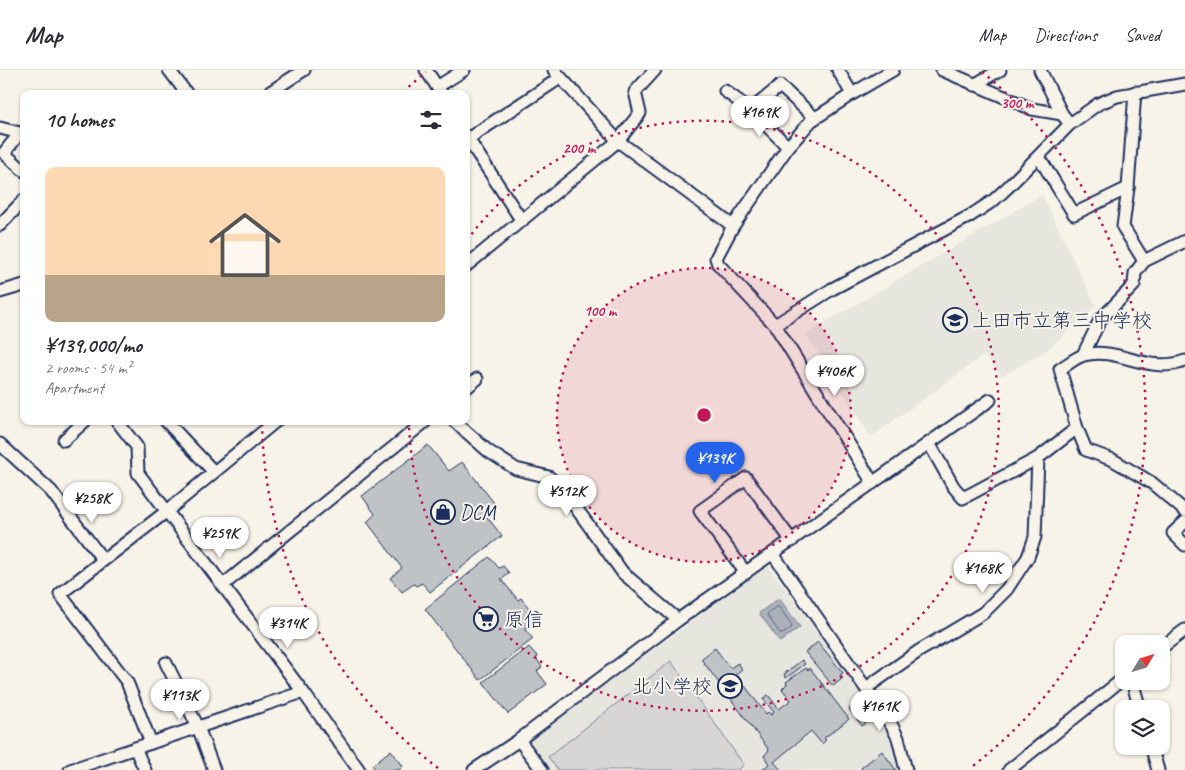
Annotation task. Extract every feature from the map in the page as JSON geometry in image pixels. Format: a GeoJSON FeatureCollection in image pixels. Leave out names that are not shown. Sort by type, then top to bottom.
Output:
{"type":"FeatureCollection","features":[{"type":"Feature","properties":{"kind":"street"},"geometry":{"type":"LineString","coordinates":[[169,70],[184,90]]}},
{"type":"Feature","properties":{"kind":"street"},"geometry":{"type":"LineString","coordinates":[[273,90],[304,70]]}},
{"type":"Feature","properties":{"kind":"street"},"geometry":{"type":"LineString","coordinates":[[426,70],[439,90],[464,70]]}},
{"type":"Feature","properties":{"kind":"street"},"geometry":{"type":"LineString","coordinates":[[470,263],[618,141],[640,113],[636,92],[655,70]]}},
{"type":"Feature","properties":{"kind":"street"},"geometry":{"type":"LineString","coordinates":[[838,70],[852,94]]}},
{"type":"Feature","properties":{"kind":"street"},"geometry":{"type":"LineString","coordinates":[[873,483],[775,325],[718,264],[716,258],[733,226],[788,148],[815,118],[893,70]]}},
{"type":"Feature","properties":{"kind":"street"},"geometry":{"type":"LineString","coordinates":[[942,70],[1032,109],[1062,114]]}},
{"type":"Feature","properties":{"kind":"street"},"geometry":{"type":"LineString","coordinates":[[974,85],[1000,70]]}},
{"type":"Feature","properties":{"kind":"street"},"geometry":{"type":"LineString","coordinates":[[1040,70],[1062,114],[1070,124]]}},
{"type":"Feature","properties":{"kind":"street"},"geometry":{"type":"LineString","coordinates":[[470,137],[557,74],[618,141],[733,226]]}},
{"type":"Feature","properties":{"kind":"street"},"geometry":{"type":"LineString","coordinates":[[775,325],[832,289],[970,216],[994,200],[1070,124],[1098,104],[1117,96],[1185,84]]}},
{"type":"Feature","properties":{"kind":"street"},"geometry":{"type":"LineString","coordinates":[[751,110],[780,86],[815,118]]}},
{"type":"Feature","properties":{"kind":"street"},"geometry":{"type":"LineString","coordinates":[[725,91],[751,110],[788,148]]}},
{"type":"Feature","properties":{"kind":"street"},"geometry":{"type":"LineString","coordinates":[[1135,92],[1128,188],[1122,227],[1144,261]]}},
{"type":"Feature","properties":{"kind":"street"},"geometry":{"type":"LineString","coordinates":[[0,128],[20,133]]}},
{"type":"Feature","properties":{"kind":"street"},"geometry":{"type":"LineString","coordinates":[[20,136],[4,153],[20,167]]}},
{"type":"Feature","properties":{"kind":"street"},"geometry":{"type":"LineString","coordinates":[[470,143],[522,221]]}},
{"type":"Feature","properties":{"kind":"street"},"geometry":{"type":"LineString","coordinates":[[1039,157],[1074,214],[1128,188]]}},
{"type":"Feature","properties":{"kind":"street"},"geometry":{"type":"LineString","coordinates":[[0,223],[20,204]]}},
{"type":"Feature","properties":{"kind":"street"},"geometry":{"type":"LineString","coordinates":[[1083,355],[1100,320],[1134,285],[1135,274],[1144,261],[1185,241]]}},
{"type":"Feature","properties":{"kind":"street"},"geometry":{"type":"LineString","coordinates":[[0,292],[20,286]]}},
{"type":"Feature","properties":{"kind":"street"},"geometry":{"type":"LineString","coordinates":[[1185,361],[1174,365],[1158,365],[1134,361],[1110,353],[1083,355],[1060,369],[1077,428],[1086,450],[1113,460],[1152,483],[1185,511]]}},
{"type":"Feature","properties":{"kind":"street"},"geometry":{"type":"LineString","coordinates":[[470,385],[477,379]]}},
{"type":"Feature","properties":{"kind":"street"},"geometry":{"type":"LineString","coordinates":[[474,770],[519,740],[678,620],[990,400]]}},
{"type":"Feature","properties":{"kind":"street"},"geometry":{"type":"LineString","coordinates":[[64,440],[81,425]]}},
{"type":"Feature","properties":{"kind":"street"},"geometry":{"type":"LineString","coordinates":[[120,425],[137,447],[138,473],[303,692],[358,770]]}},
{"type":"Feature","properties":{"kind":"street"},"geometry":{"type":"LineString","coordinates":[[170,425],[214,472]]}},
{"type":"Feature","properties":{"kind":"street"},"geometry":{"type":"LineString","coordinates":[[151,743],[127,682],[60,594],[167,511],[271,425]]}},
{"type":"Feature","properties":{"kind":"street"},"geometry":{"type":"LineString","coordinates":[[223,585],[421,425]]}},
{"type":"Feature","properties":{"kind":"street"},"geometry":{"type":"LineString","coordinates":[[459,425],[488,450],[516,469],[549,477],[566,494],[623,573],[678,620]]}},
{"type":"Feature","properties":{"kind":"street"},"geometry":{"type":"LineString","coordinates":[[929,443],[953,486],[963,498],[1038,458],[1077,428]]}},
{"type":"Feature","properties":{"kind":"street"},"geometry":{"type":"LineString","coordinates":[[0,444],[51,491],[103,560]]}},
{"type":"Feature","properties":{"kind":"street"},"geometry":{"type":"LineString","coordinates":[[866,688],[919,651],[983,612],[1007,589],[1028,557],[1035,537],[1038,458]]}},
{"type":"Feature","properties":{"kind":"street"},"geometry":{"type":"LineString","coordinates":[[746,573],[700,511],[746,478],[792,541]]}},
{"type":"Feature","properties":{"kind":"street"},"geometry":{"type":"LineString","coordinates":[[1185,522],[1173,533],[1185,545]]}},
{"type":"Feature","properties":{"kind":"street"},"geometry":{"type":"LineString","coordinates":[[773,554],[892,726],[898,738],[906,770]]}},
{"type":"Feature","properties":{"kind":"street"},"geometry":{"type":"LineString","coordinates":[[1170,641],[1184,631]]}},
{"type":"Feature","properties":{"kind":"street"},"geometry":{"type":"LineString","coordinates":[[166,663],[198,727],[214,770]]}},
{"type":"Feature","properties":{"kind":"street"},"geometry":{"type":"LineString","coordinates":[[1009,770],[1115,685]]}},
{"type":"Feature","properties":{"kind":"street"},"geometry":{"type":"LineString","coordinates":[[70,770],[303,692]]}},
{"type":"Feature","properties":{"kind":"street"},"geometry":{"type":"LineString","coordinates":[[519,740],[542,770]]}},
{"type":"Feature","properties":{"kind":"street"},"geometry":{"type":"LineString","coordinates":[[135,748],[145,770]]}},
{"type":"Feature","properties":{"kind":"street"},"geometry":{"type":"LineString","coordinates":[[1154,755],[1158,770]]}},
{"type":"Feature","properties":{"kind":"shaded area","name":"上田市立第三中学校"},"geometry":{"type":"Polygon","coordinates":[[[1042,195],[1096,306],[1046,351],[1002,376],[984,355],[871,437],[806,334],[1042,195]]]}},
{"type":"Feature","properties":{"kind":"shaded area","name":"北小学校"},"geometry":{"type":"Polygon","coordinates":[[[768,566],[827,644],[886,728],[899,770],[547,770],[526,742],[768,566]]]}},
{"type":"Feature","properties":{"kind":"shaded area"},"geometry":{"type":"Polygon","coordinates":[[[671,661],[744,765],[738,770],[558,770],[548,757],[671,661]]]}},
{"type":"Feature","properties":{"kind":"water"},"geometry":{"type":"Polygon","coordinates":[[[779,598],[800,627],[780,642],[759,613],[779,598]]]}},
{"type":"Feature","properties":{"kind":"building"},"geometry":{"type":"Polygon","coordinates":[[[428,445],[449,471],[462,462],[495,504],[484,513],[502,536],[430,592],[422,583],[416,586],[414,584],[402,592],[390,578],[402,568],[367,522],[375,514],[362,496],[428,445]]]}},
{"type":"Feature","properties":{"kind":"building"},"geometry":{"type":"Polygon","coordinates":[[[489,557],[499,568],[503,566],[509,573],[501,579],[518,600],[521,598],[537,618],[525,629],[533,639],[480,680],[425,609],[489,557]]]}},
{"type":"Feature","properties":{"kind":"building"},"geometry":{"type":"Polygon","coordinates":[[[818,642],[843,673],[840,675],[843,678],[833,686],[805,652],[818,642]]]}},
{"type":"Feature","properties":{"kind":"building"},"geometry":{"type":"Polygon","coordinates":[[[529,647],[538,657],[536,658],[542,667],[537,671],[547,684],[508,714],[483,682],[529,647]]]}},
{"type":"Feature","properties":{"kind":"building"},"geometry":{"type":"Polygon","coordinates":[[[715,648],[730,668],[738,663],[742,669],[736,674],[766,714],[768,712],[771,715],[774,712],[763,699],[768,695],[779,709],[791,700],[782,689],[787,684],[786,682],[806,668],[808,670],[810,668],[849,719],[824,738],[826,740],[822,744],[811,731],[774,762],[781,770],[762,770],[769,764],[764,756],[769,750],[701,659],[715,648]]]}},
{"type":"Feature","properties":{"kind":"building"},"geometry":{"type":"Polygon","coordinates":[[[802,660],[805,664],[786,678],[784,674],[802,660]]]}},
{"type":"Feature","properties":{"kind":"building"},"geometry":{"type":"Polygon","coordinates":[[[860,700],[873,717],[862,726],[849,709],[860,700]]]}},
{"type":"Feature","properties":{"kind":"building"},"geometry":{"type":"Polygon","coordinates":[[[391,750],[403,766],[399,770],[376,770],[372,765],[391,750]]]}},
{"type":"Feature","properties":{"kind":"building"},"geometry":{"type":"Polygon","coordinates":[[[882,751],[896,770],[863,770],[861,768],[882,751]]]}},
{"type":"Feature","properties":{"kind":"place","name":"上田市立第三中学校"},"geometry":{"type":"Point","coordinates":[955,320]}},
{"type":"Feature","properties":{"kind":"place","name":"DCM"},"geometry":{"type":"Point","coordinates":[443,512]}},
{"type":"Feature","properties":{"kind":"place","name":"原信"},"geometry":{"type":"Point","coordinates":[486,619]}},
{"type":"Feature","properties":{"kind":"place","name":"北小学校"},"geometry":{"type":"Point","coordinates":[730,686]}}]}
